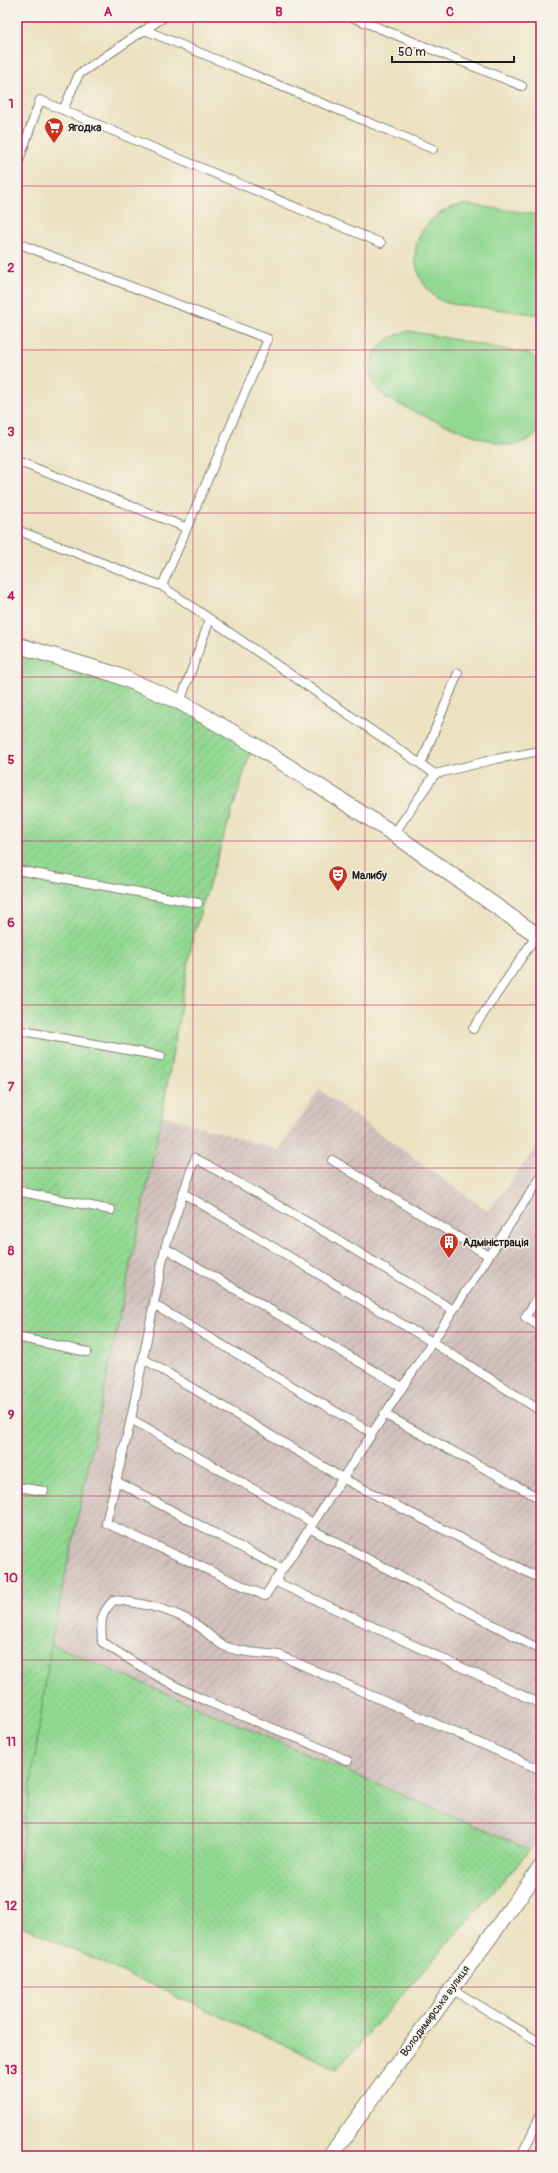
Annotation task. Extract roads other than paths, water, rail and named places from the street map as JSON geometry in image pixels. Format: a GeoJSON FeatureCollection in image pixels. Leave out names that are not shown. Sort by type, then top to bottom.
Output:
{"type":"FeatureCollection","features":[{"type":"Feature","properties":{"kind":"street"},"geometry":{"type":"LineString","coordinates":[[17,645],[114,674],[180,702],[253,744],[394,834],[539,936]]}},
{"type":"Feature","properties":{"kind":"street","name":"Володимирська вулиця"},"geometry":{"type":"LineString","coordinates":[[337,2153],[452,1989],[541,1867]]}},
{"type":"Feature","properties":{"kind":"lane"},"geometry":{"type":"LineString","coordinates":[[63,110],[79,74],[164,17]]}},
{"type":"Feature","properties":{"kind":"lane"},"geometry":{"type":"LineString","coordinates":[[352,17],[522,86]]}},
{"type":"Feature","properties":{"kind":"lane"},"geometry":{"type":"LineString","coordinates":[[145,30],[433,149]]}},
{"type":"Feature","properties":{"kind":"lane"},"geometry":{"type":"LineString","coordinates":[[17,166],[40,100],[381,243]]}},
{"type":"Feature","properties":{"kind":"lane"},"geometry":{"type":"LineString","coordinates":[[17,243],[268,339],[162,586]]}},
{"type":"Feature","properties":{"kind":"lane"},"geometry":{"type":"LineString","coordinates":[[17,461],[187,528]]}},
{"type":"Feature","properties":{"kind":"lane"},"geometry":{"type":"LineString","coordinates":[[17,530],[162,586],[436,774]]}},
{"type":"Feature","properties":{"kind":"lane"},"geometry":{"type":"LineString","coordinates":[[180,702],[210,619]]}},
{"type":"Feature","properties":{"kind":"lane"},"geometry":{"type":"LineString","coordinates":[[421,764],[458,673]]}},
{"type":"Feature","properties":{"kind":"lane"},"geometry":{"type":"LineString","coordinates":[[394,834],[436,774],[496,759],[541,751]]}},
{"type":"Feature","properties":{"kind":"lane"},"geometry":{"type":"LineString","coordinates":[[17,870],[198,903]]}},
{"type":"Feature","properties":{"kind":"lane"},"geometry":{"type":"LineString","coordinates":[[474,1029],[539,936]]}},
{"type":"Feature","properties":{"kind":"lane"},"geometry":{"type":"LineString","coordinates":[[17,1030],[161,1056]]}},
{"type":"Feature","properties":{"kind":"lane"},"geometry":{"type":"LineString","coordinates":[[453,1310],[330,1235],[195,1158],[165,1248],[144,1359],[106,1523],[266,1596],[274,1581],[541,1177]]}},
{"type":"Feature","properties":{"kind":"lane"},"geometry":{"type":"LineString","coordinates":[[332,1160],[489,1256]]}},
{"type":"Feature","properties":{"kind":"lane"},"geometry":{"type":"LineString","coordinates":[[17,1191],[111,1210]]}},
{"type":"Feature","properties":{"kind":"lane"},"geometry":{"type":"LineString","coordinates":[[183,1193],[432,1342],[541,1412]]}},
{"type":"Feature","properties":{"kind":"lane"},"geometry":{"type":"LineString","coordinates":[[165,1248],[402,1387]]}},
{"type":"Feature","properties":{"kind":"lane"},"geometry":{"type":"LineString","coordinates":[[541,1294],[525,1317],[541,1328]]}},
{"type":"Feature","properties":{"kind":"lane"},"geometry":{"type":"LineString","coordinates":[[154,1305],[372,1433]]}},
{"type":"Feature","properties":{"kind":"lane"},"geometry":{"type":"LineString","coordinates":[[17,1337],[87,1352]]}},
{"type":"Feature","properties":{"kind":"lane"},"geometry":{"type":"LineString","coordinates":[[144,1359],[342,1478],[541,1579]]}},
{"type":"Feature","properties":{"kind":"lane"},"geometry":{"type":"LineString","coordinates":[[384,1414],[541,1499]]}},
{"type":"Feature","properties":{"kind":"lane"},"geometry":{"type":"LineString","coordinates":[[131,1419],[311,1526],[541,1650]]}},
{"type":"Feature","properties":{"kind":"lane"},"geometry":{"type":"LineString","coordinates":[[116,1481],[282,1569]]}},
{"type":"Feature","properties":{"kind":"lane"},"geometry":{"type":"LineString","coordinates":[[17,1487],[44,1491]]}},
{"type":"Feature","properties":{"kind":"lane"},"geometry":{"type":"LineString","coordinates":[[274,1581],[541,1704]]}},
{"type":"Feature","properties":{"kind":"lane"},"geometry":{"type":"LineString","coordinates":[[348,1761],[316,1745],[202,1700],[148,1672],[102,1642],[101,1626],[103,1611],[114,1600],[137,1602],[164,1609],[196,1625],[224,1646],[278,1655],[541,1770]]}},
{"type":"Feature","properties":{"kind":"lane"},"geometry":{"type":"LineString","coordinates":[[452,1989],[541,2043]]}},
{"type":"Feature","properties":{"kind":"lane"},"geometry":{"type":"LineString","coordinates":[[521,2156],[541,2114]]}},
{"type":"Feature","properties":{"kind":"place","name":"Ягодка"},"geometry":{"type":"Point","coordinates":[54,144]}},
{"type":"Feature","properties":{"kind":"place","name":"Малибу"},"geometry":{"type":"Point","coordinates":[338,892]}},
{"type":"Feature","properties":{"kind":"place","name":"Адміністрація"},"geometry":{"type":"Point","coordinates":[449,1259]}}]}
